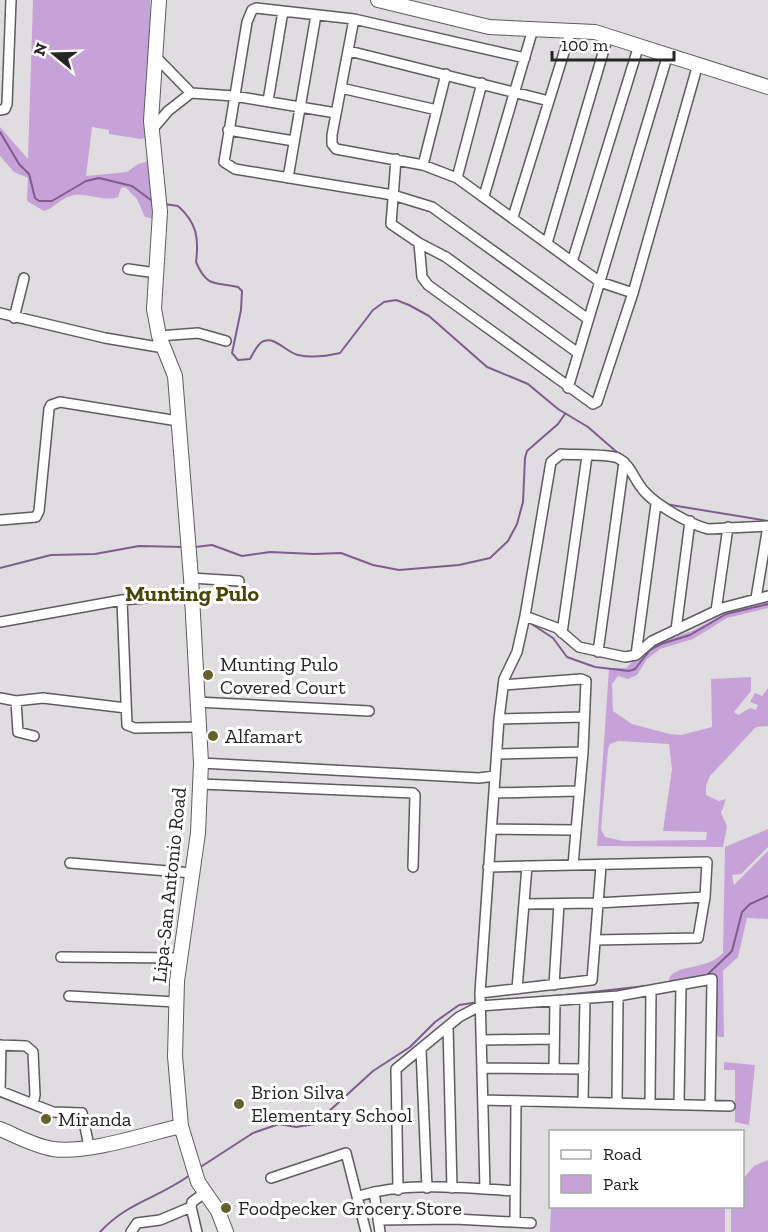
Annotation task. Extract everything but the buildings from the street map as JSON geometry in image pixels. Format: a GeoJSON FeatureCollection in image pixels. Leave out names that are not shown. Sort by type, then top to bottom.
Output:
{"type":"FeatureCollection","features":[{"type":"Feature","properties":{"kind":"main road","name":"Lipa-San Antonio Road"},"geometry":{"type":"LineString","coordinates":[[159,0],[151,131],[160,212],[154,309],[161,342],[174,370],[190,562],[201,764],[192,873],[176,1002],[175,1056],[181,1126],[193,1166],[202,1187],[218,1210],[226,1232]]}},
{"type":"Feature","properties":{"kind":"main road"},"geometry":{"type":"LineString","coordinates":[[378,0],[471,24],[570,30],[608,36],[768,87]]}},
{"type":"Feature","properties":{"kind":"main road"},"geometry":{"type":"LineString","coordinates":[[0,1129],[49,1148],[66,1150],[181,1126]]}},
{"type":"Feature","properties":{"kind":"street"},"geometry":{"type":"LineString","coordinates":[[0,110],[5,109],[7,104],[11,0]]}},
{"type":"Feature","properties":{"kind":"street"},"geometry":{"type":"LineString","coordinates":[[525,58],[354,19],[256,8],[249,15],[223,157],[228,166],[393,195],[441,212],[588,319]]}},
{"type":"Feature","properties":{"kind":"street"},"geometry":{"type":"LineString","coordinates":[[268,101],[283,11]]}},
{"type":"Feature","properties":{"kind":"street"},"geometry":{"type":"LineString","coordinates":[[288,178],[316,15]]}},
{"type":"Feature","properties":{"kind":"street"},"geometry":{"type":"LineString","coordinates":[[354,19],[332,135],[332,144],[336,149],[423,165],[457,178],[600,282],[633,293]]}},
{"type":"Feature","properties":{"kind":"street"},"geometry":{"type":"LineString","coordinates":[[484,196],[533,29]]}},
{"type":"Feature","properties":{"kind":"street"},"geometry":{"type":"LineString","coordinates":[[513,217],[570,30]]}},
{"type":"Feature","properties":{"kind":"street"},"geometry":{"type":"LineString","coordinates":[[547,243],[608,36]]}},
{"type":"Feature","properties":{"kind":"street"},"geometry":{"type":"LineString","coordinates":[[572,262],[639,45]]}},
{"type":"Feature","properties":{"kind":"street"},"geometry":{"type":"LineString","coordinates":[[349,51],[549,100]]}},
{"type":"Feature","properties":{"kind":"street"},"geometry":{"type":"LineString","coordinates":[[568,388],[668,54]]}},
{"type":"Feature","properties":{"kind":"street"},"geometry":{"type":"LineString","coordinates":[[154,55],[191,93],[234,96],[336,114]]}},
{"type":"Feature","properties":{"kind":"street"},"geometry":{"type":"LineString","coordinates":[[420,243],[420,268],[428,285],[588,402],[593,404],[597,402],[633,293],[698,64]]}},
{"type":"Feature","properties":{"kind":"street"},"geometry":{"type":"LineString","coordinates":[[423,165],[446,74]]}},
{"type":"Feature","properties":{"kind":"street"},"geometry":{"type":"LineString","coordinates":[[457,178],[482,83]]}},
{"type":"Feature","properties":{"kind":"street"},"geometry":{"type":"LineString","coordinates":[[341,88],[437,110]]}},
{"type":"Feature","properties":{"kind":"street"},"geometry":{"type":"LineString","coordinates":[[151,131],[168,111],[191,93]]}},
{"type":"Feature","properties":{"kind":"street"},"geometry":{"type":"LineString","coordinates":[[228,130],[294,141]]}},
{"type":"Feature","properties":{"kind":"street"},"geometry":{"type":"LineString","coordinates":[[396,159],[391,224],[446,257],[578,353]]}},
{"type":"Feature","properties":{"kind":"street"},"geometry":{"type":"LineString","coordinates":[[128,269],[156,273]]}},
{"type":"Feature","properties":{"kind":"street"},"geometry":{"type":"LineString","coordinates":[[14,318],[24,278]]}},
{"type":"Feature","properties":{"kind":"street"},"geometry":{"type":"LineString","coordinates":[[0,313],[105,338],[161,342],[198,333],[226,342]]}},
{"type":"Feature","properties":{"kind":"street"},"geometry":{"type":"LineString","coordinates":[[0,520],[29,519],[36,517],[39,511],[51,405],[60,402],[178,421]]}},
{"type":"Feature","properties":{"kind":"street"},"geometry":{"type":"LineString","coordinates":[[485,1189],[480,1000],[499,719],[503,685],[517,652],[525,616],[551,462],[561,454],[614,457],[624,462],[643,490],[656,504],[690,522],[708,529],[768,526],[756,598]]}},
{"type":"Feature","properties":{"kind":"street"},"geometry":{"type":"LineString","coordinates":[[562,633],[587,456]]}},
{"type":"Feature","properties":{"kind":"street"},"geometry":{"type":"LineString","coordinates":[[598,652],[624,462]]}},
{"type":"Feature","properties":{"kind":"street"},"geometry":{"type":"LineString","coordinates":[[636,655],[656,504]]}},
{"type":"Feature","properties":{"kind":"street"},"geometry":{"type":"LineString","coordinates":[[676,630],[690,522]]}},
{"type":"Feature","properties":{"kind":"street"},"geometry":{"type":"LineString","coordinates":[[716,611],[728,527]]}},
{"type":"Feature","properties":{"kind":"street"},"geometry":{"type":"LineString","coordinates":[[191,578],[239,581]]}},
{"type":"Feature","properties":{"kind":"street"},"geometry":{"type":"LineString","coordinates":[[0,622],[122,600],[191,594]]}},
{"type":"Feature","properties":{"kind":"street"},"geometry":{"type":"LineString","coordinates":[[525,616],[552,625],[579,647],[620,657],[636,655],[652,641],[716,611],[768,596]]}},
{"type":"Feature","properties":{"kind":"street"},"geometry":{"type":"LineString","coordinates":[[122,600],[127,725],[135,728],[199,728]]}},
{"type":"Feature","properties":{"kind":"street"},"geometry":{"type":"LineString","coordinates":[[503,685],[585,679],[583,752],[574,830],[573,865]]}},
{"type":"Feature","properties":{"kind":"street"},"geometry":{"type":"LineString","coordinates":[[0,698],[16,701],[43,698],[126,708]]}},
{"type":"Feature","properties":{"kind":"street"},"geometry":{"type":"LineString","coordinates":[[16,701],[18,732],[34,736]]}},
{"type":"Feature","properties":{"kind":"street"},"geometry":{"type":"LineString","coordinates":[[197,702],[369,711]]}},
{"type":"Feature","properties":{"kind":"street"},"geometry":{"type":"LineString","coordinates":[[499,719],[584,717]]}},
{"type":"Feature","properties":{"kind":"street"},"geometry":{"type":"LineString","coordinates":[[497,754],[583,752]]}},
{"type":"Feature","properties":{"kind":"street"},"geometry":{"type":"LineString","coordinates":[[201,764],[495,776]]}},
{"type":"Feature","properties":{"kind":"street"},"geometry":{"type":"LineString","coordinates":[[200,784],[412,793],[415,795],[413,867]]}},
{"type":"Feature","properties":{"kind":"street"},"geometry":{"type":"LineString","coordinates":[[494,793],[578,791]]}},
{"type":"Feature","properties":{"kind":"street"},"geometry":{"type":"LineString","coordinates":[[492,829],[574,830]]}},
{"type":"Feature","properties":{"kind":"street"},"geometry":{"type":"LineString","coordinates":[[70,862],[192,873]]}},
{"type":"Feature","properties":{"kind":"street"},"geometry":{"type":"LineString","coordinates":[[488,867],[706,862],[708,866],[705,897],[697,938],[595,940]]}},
{"type":"Feature","properties":{"kind":"street"},"geometry":{"type":"LineString","coordinates":[[517,989],[527,866]]}},
{"type":"Feature","properties":{"kind":"street"},"geometry":{"type":"LineString","coordinates":[[398,1190],[395,1074],[401,1062],[421,1050],[480,1000],[517,989],[592,980],[601,866]]}},
{"type":"Feature","properties":{"kind":"street"},"geometry":{"type":"LineString","coordinates":[[524,904],[597,903],[705,897]]}},
{"type":"Feature","properties":{"kind":"street"},"geometry":{"type":"LineString","coordinates":[[554,985],[559,904]]}},
{"type":"Feature","properties":{"kind":"street"},"geometry":{"type":"LineString","coordinates":[[61,957],[180,958]]}},
{"type":"Feature","properties":{"kind":"street"},"geometry":{"type":"LineString","coordinates":[[480,1000],[585,999],[651,991],[712,979],[710,1105]]}},
{"type":"Feature","properties":{"kind":"street"},"geometry":{"type":"LineString","coordinates":[[679,1104],[681,986]]}},
{"type":"Feature","properties":{"kind":"street"},"geometry":{"type":"LineString","coordinates":[[650,1104],[651,991]]}},
{"type":"Feature","properties":{"kind":"street"},"geometry":{"type":"LineString","coordinates":[[69,996],[176,1002]]}},
{"type":"Feature","properties":{"kind":"street"},"geometry":{"type":"LineString","coordinates":[[617,1103],[618,996]]}},
{"type":"Feature","properties":{"kind":"street"},"geometry":{"type":"LineString","coordinates":[[583,1102],[585,999]]}},
{"type":"Feature","properties":{"kind":"street"},"geometry":{"type":"LineString","coordinates":[[554,1069],[555,1001]]}},
{"type":"Feature","properties":{"kind":"street"},"geometry":{"type":"LineString","coordinates":[[448,1026],[452,1188]]}},
{"type":"Feature","properties":{"kind":"street"},"geometry":{"type":"LineString","coordinates":[[481,1040],[554,1039]]}},
{"type":"Feature","properties":{"kind":"street"},"geometry":{"type":"LineString","coordinates":[[33,1104],[35,1095],[33,1052],[26,1046],[0,1045],[0,1091],[33,1104],[56,1112],[82,1113],[89,1146]]}},
{"type":"Feature","properties":{"kind":"street"},"geometry":{"type":"LineString","coordinates":[[421,1050],[427,1188]]}},
{"type":"Feature","properties":{"kind":"street"},"geometry":{"type":"LineString","coordinates":[[482,1068],[584,1069]]}},
{"type":"Feature","properties":{"kind":"street"},"geometry":{"type":"LineString","coordinates":[[483,1100],[730,1106]]}},
{"type":"Feature","properties":{"kind":"street"},"geometry":{"type":"LineString","coordinates":[[515,1221],[516,1101]]}},
{"type":"Feature","properties":{"kind":"street"},"geometry":{"type":"LineString","coordinates":[[271,1178],[346,1153],[359,1196],[366,1232]]}},
{"type":"Feature","properties":{"kind":"street"},"geometry":{"type":"LineString","coordinates":[[197,1232],[191,1207],[202,1187]]}},
{"type":"Feature","properties":{"kind":"street"},"geometry":{"type":"LineString","coordinates":[[359,1196],[374,1192],[427,1188],[515,1191]]}},
{"type":"Feature","properties":{"kind":"street"},"geometry":{"type":"LineString","coordinates":[[374,1192],[380,1232]]}},
{"type":"Feature","properties":{"kind":"street"},"geometry":{"type":"LineString","coordinates":[[131,1232],[137,1223],[160,1220],[191,1207]]}},
{"type":"Feature","properties":{"kind":"street"},"geometry":{"type":"LineString","coordinates":[[160,1220],[162,1232]]}},
{"type":"Feature","properties":{"kind":"street"},"geometry":{"type":"LineString","coordinates":[[378,1220],[531,1223]]}},
{"type":"Feature","properties":{"kind":"green space"},"geometry":{"type":"Polygon","coordinates":[[[33,0],[150,0],[148,137],[141,139],[109,134],[109,130],[92,127],[86,176],[127,172],[138,164],[149,161],[156,219],[145,217],[137,199],[125,187],[121,188],[118,197],[107,199],[74,195],[44,211],[27,201],[28,178],[14,172],[0,156],[0,127],[28,159],[33,0]]]}},
{"type":"Feature","properties":{"kind":"green space"},"geometry":{"type":"Polygon","coordinates":[[[768,601],[768,608],[727,618],[693,639],[660,649],[647,659],[637,675],[628,679],[618,676],[612,684],[613,711],[632,724],[681,735],[712,727],[711,679],[751,677],[751,691],[734,712],[738,715],[750,708],[756,710],[758,705],[750,702],[755,693],[762,696],[768,688],[768,726],[756,727],[710,776],[706,786],[706,795],[719,801],[726,799],[721,813],[727,826],[723,847],[597,846],[609,668],[626,668],[649,646],[692,631],[735,608],[768,601]],[[618,741],[610,744],[601,829],[605,837],[623,841],[706,840],[707,832],[663,831],[672,769],[669,744],[618,741]]]}},
{"type":"Feature","properties":{"kind":"green space"},"geometry":{"type":"Polygon","coordinates":[[[768,829],[768,847],[741,874],[732,875],[734,885],[768,851],[768,919],[747,918],[738,957],[723,971],[724,1037],[719,1037],[715,1033],[716,974],[670,985],[669,978],[679,970],[709,962],[723,953],[725,847],[768,829]]]}},
{"type":"Feature","properties":{"kind":"green space"},"geometry":{"type":"Polygon","coordinates":[[[724,1062],[755,1065],[749,1125],[735,1122],[735,1070],[724,1070],[724,1062]]]}},
{"type":"Feature","properties":{"kind":"green space"},"geometry":{"type":"Polygon","coordinates":[[[768,1160],[768,1232],[731,1232],[731,1208],[744,1208],[744,1178],[754,1166],[768,1160]]]}},
{"type":"Feature","properties":{"kind":"green space"},"geometry":{"type":"Polygon","coordinates":[[[551,1208],[725,1208],[725,1232],[550,1232],[551,1208]]]}},
{"type":"Feature","properties":{"kind":"waterway"},"geometry":{"type":"LineString","coordinates":[[0,132],[19,164],[29,174],[35,198],[39,201],[52,201],[86,181],[99,178],[132,186],[155,203]]}},
{"type":"Feature","properties":{"kind":"waterway"},"geometry":{"type":"LineString","coordinates":[[164,204],[178,206],[193,225],[197,238],[196,262],[205,277],[214,283],[238,287],[242,291],[241,310],[232,353],[238,360],[250,359],[256,348],[268,340],[303,356],[340,353],[373,310],[384,302],[396,300],[429,316],[487,367],[528,384],[558,409],[588,427],[619,454]]}},
{"type":"Feature","properties":{"kind":"waterway"},"geometry":{"type":"LineString","coordinates":[[195,547],[212,545],[242,556],[270,552],[341,553],[373,565],[399,570],[459,565],[490,558],[508,541],[517,524],[523,502],[527,451],[558,424],[565,414]]}},
{"type":"Feature","properties":{"kind":"waterway"},"geometry":{"type":"LineString","coordinates":[[665,504],[768,521]]}},
{"type":"Feature","properties":{"kind":"waterway"},"geometry":{"type":"LineString","coordinates":[[0,568],[51,555],[95,554],[139,546],[183,547]]}},
{"type":"Feature","properties":{"kind":"waterway"},"geometry":{"type":"LineString","coordinates":[[527,621],[553,638],[567,657],[595,667],[629,671],[635,669],[650,650],[661,644],[690,635],[726,614],[768,604]]}},
{"type":"Feature","properties":{"kind":"waterway"},"geometry":{"type":"LineString","coordinates":[[705,977],[732,951],[742,912],[750,904],[768,896]]}},
{"type":"Feature","properties":{"kind":"waterway"},"geometry":{"type":"LineString","coordinates":[[556,996],[646,986]]}},
{"type":"Feature","properties":{"kind":"waterway"},"geometry":{"type":"LineString","coordinates":[[199,1168],[253,1133],[279,1124],[296,1127],[315,1124],[373,1071],[410,1047],[435,1022],[459,1005],[479,1002]]}},
{"type":"Feature","properties":{"kind":"waterway"},"geometry":{"type":"LineString","coordinates":[[100,1232],[122,1213],[190,1175]]}},
{"type":"Feature","properties":{"kind":"place","name":"Munting Pulo Covered Court"},"geometry":{"type":"Point","coordinates":[208,675]}},
{"type":"Feature","properties":{"kind":"place","name":"Alfamart"},"geometry":{"type":"Point","coordinates":[213,736]}},
{"type":"Feature","properties":{"kind":"place","name":"Brion Silva Elementary School"},"geometry":{"type":"Point","coordinates":[239,1104]}},
{"type":"Feature","properties":{"kind":"place","name":"Miranda"},"geometry":{"type":"Point","coordinates":[46,1119]}},
{"type":"Feature","properties":{"kind":"place","name":"Foodpecker Grocery Store"},"geometry":{"type":"Point","coordinates":[226,1208]}},
{"type":"Feature","properties":{"kind":"district","name":"Munting Pulo"},"geometry":{"type":"Point","coordinates":[192,593]}}]}
